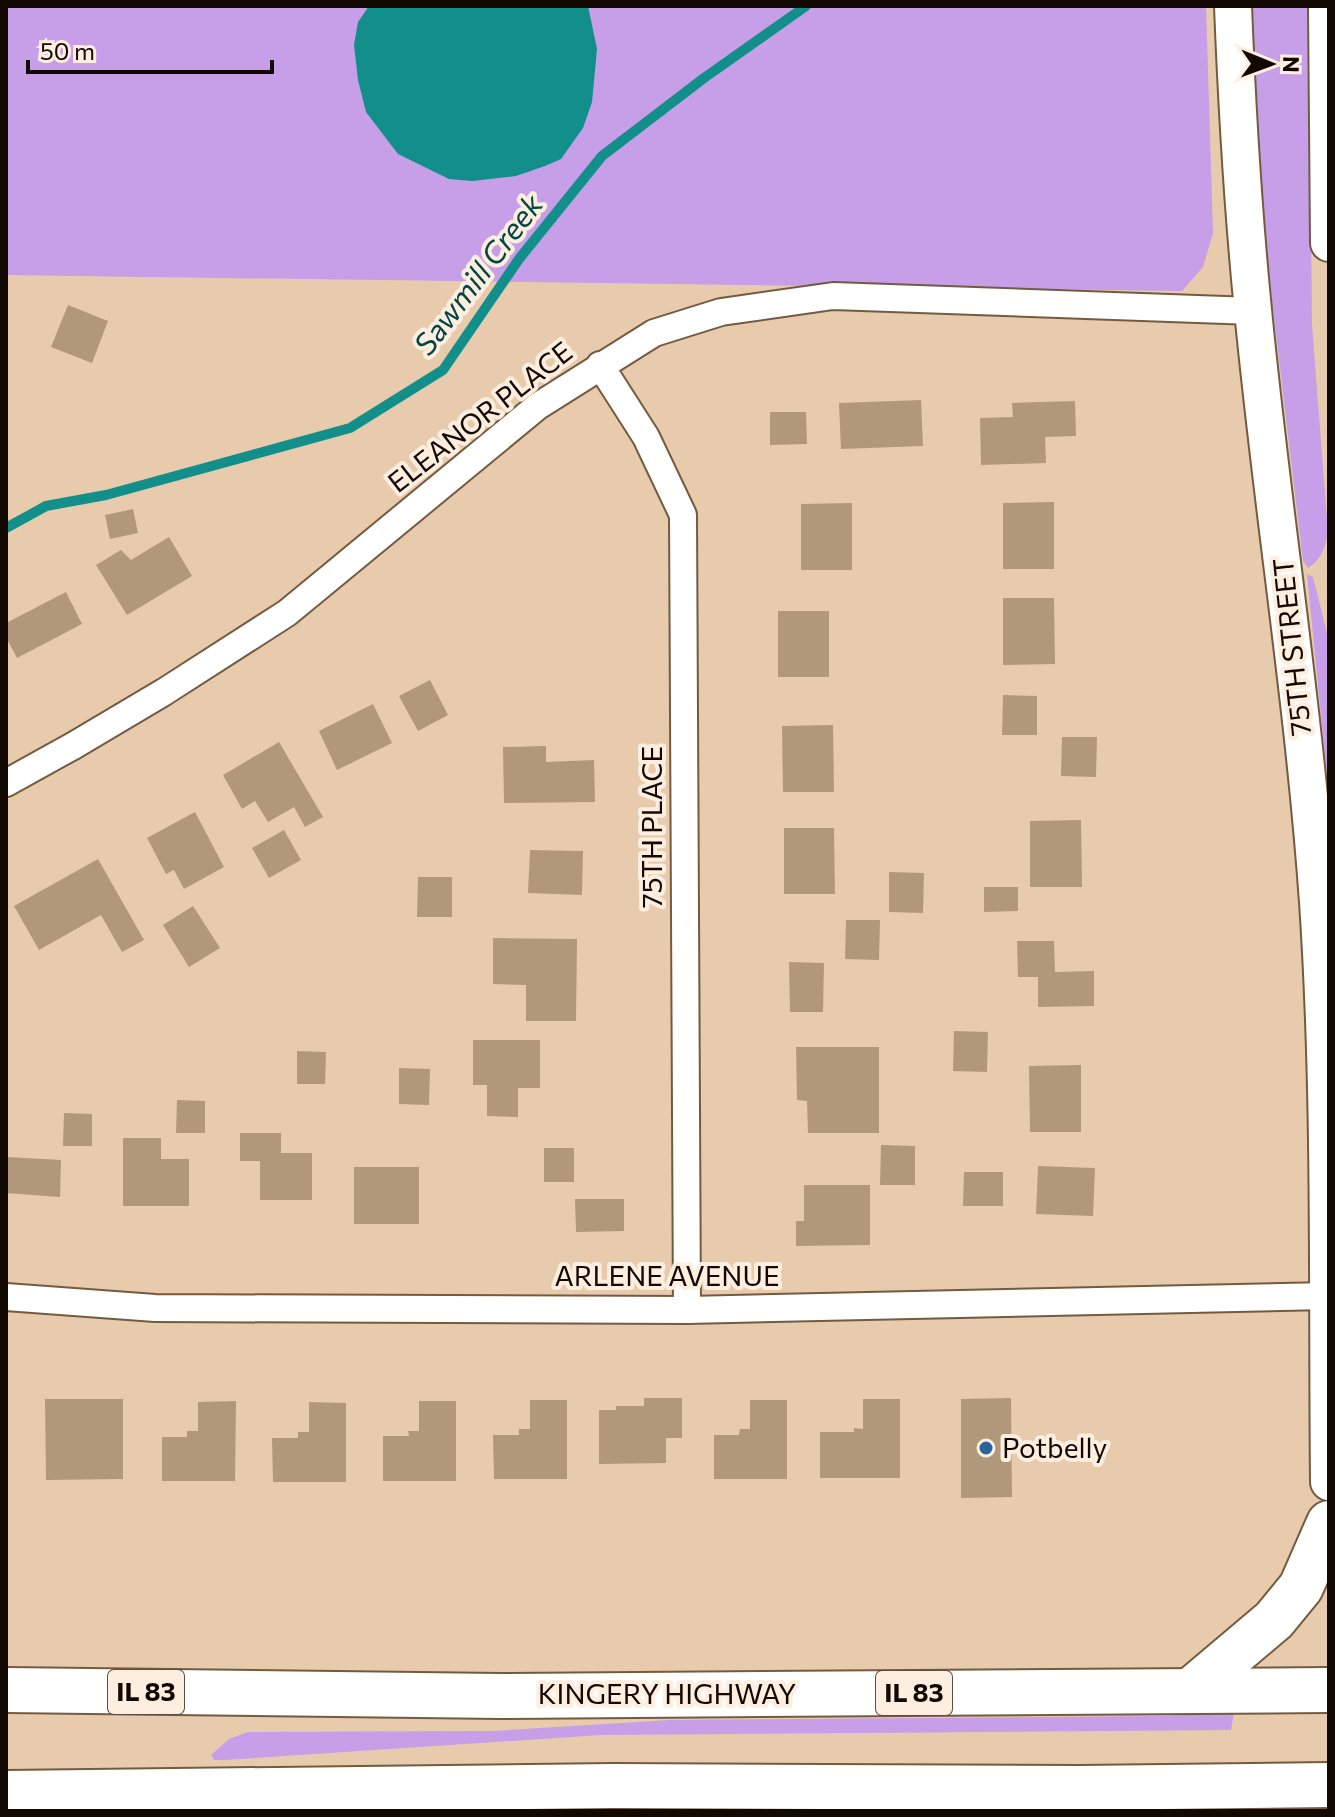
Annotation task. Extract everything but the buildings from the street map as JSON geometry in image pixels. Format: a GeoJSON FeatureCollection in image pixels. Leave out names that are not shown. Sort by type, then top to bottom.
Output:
{"type":"FeatureCollection","features":[{"type":"Feature","properties":{"kind":"highway"},"geometry":{"type":"LineString","coordinates":[[1190,1691],[1274,1620],[1301,1587],[1329,1523]]}},
{"type":"Feature","properties":{"kind":"highway","name":"KINGERY HIGHWAY"},"geometry":{"type":"LineString","coordinates":[[6,1690],[500,1696],[1329,1690]]}},
{"type":"Feature","properties":{"kind":"highway"},"geometry":{"type":"LineString","coordinates":[[6,1793],[613,1786],[1079,1788],[1329,1785]]}},
{"type":"Feature","properties":{"kind":"highway"},"geometry":{"type":"LineString","coordinates":[[1210,1786],[1261,1811]]}},
{"type":"Feature","properties":{"kind":"main road","name":"75TH STREET"},"geometry":{"type":"LineString","coordinates":[[1233,6],[1238,138],[1253,311],[1299,702],[1318,902],[1324,1048],[1329,1482]]}},
{"type":"Feature","properties":{"kind":"main road"},"geometry":{"type":"LineString","coordinates":[[1327,6],[1329,243]]}},
{"type":"Feature","properties":{"kind":"street","name":"ELEANOR PLACE"},"geometry":{"type":"LineString","coordinates":[[6,783],[112,723],[287,613],[538,406],[654,333],[721,312],[833,296],[1253,311]]}},
{"type":"Feature","properties":{"kind":"street","name":"75TH PLACE"},"geometry":{"type":"LineString","coordinates":[[600,365],[646,437],[683,515],[687,1310]]}},
{"type":"Feature","properties":{"kind":"street","name":"ARLENE AVENUE"},"geometry":{"type":"LineString","coordinates":[[6,1297],[155,1308],[687,1310],[1328,1296]]}},
{"type":"Feature","properties":{"kind":"shaded area"},"geometry":{"type":"Polygon","coordinates":[[[6,6],[1206,6],[1213,233],[1203,267],[1182,291],[6,275],[6,6]]]}},
{"type":"Feature","properties":{"kind":"shaded area"},"geometry":{"type":"Polygon","coordinates":[[[1252,6],[1309,6],[1312,325],[1328,532],[1320,557],[1308,568],[1303,561],[1261,208],[1252,6]]]}},
{"type":"Feature","properties":{"kind":"shaded area"},"geometry":{"type":"Polygon","coordinates":[[[1307,574],[1313,577],[1329,641],[1329,796],[1307,574]]]}},
{"type":"Feature","properties":{"kind":"shaded area"},"geometry":{"type":"Polygon","coordinates":[[[1234,1713],[1231,1730],[600,1735],[225,1760],[214,1760],[211,1755],[229,1739],[248,1732],[492,1731],[670,1720],[1234,1713]]]}},
{"type":"Feature","properties":{"kind":"water"},"geometry":{"type":"Polygon","coordinates":[[[369,6],[588,6],[597,49],[592,102],[583,128],[561,159],[516,176],[472,181],[449,179],[398,154],[366,112],[358,80],[354,45],[358,22],[369,6]]]}},
{"type":"Feature","properties":{"kind":"waterway","name":"Sawmill Creek"},"geometry":{"type":"LineString","coordinates":[[6,528],[46,506],[106,495],[350,428],[443,370],[519,259],[602,156],[704,78],[806,6]]}},
{"type":"Feature","properties":{"kind":"place","name":"Potbelly"},"geometry":{"type":"Point","coordinates":[986,1448]}}]}
